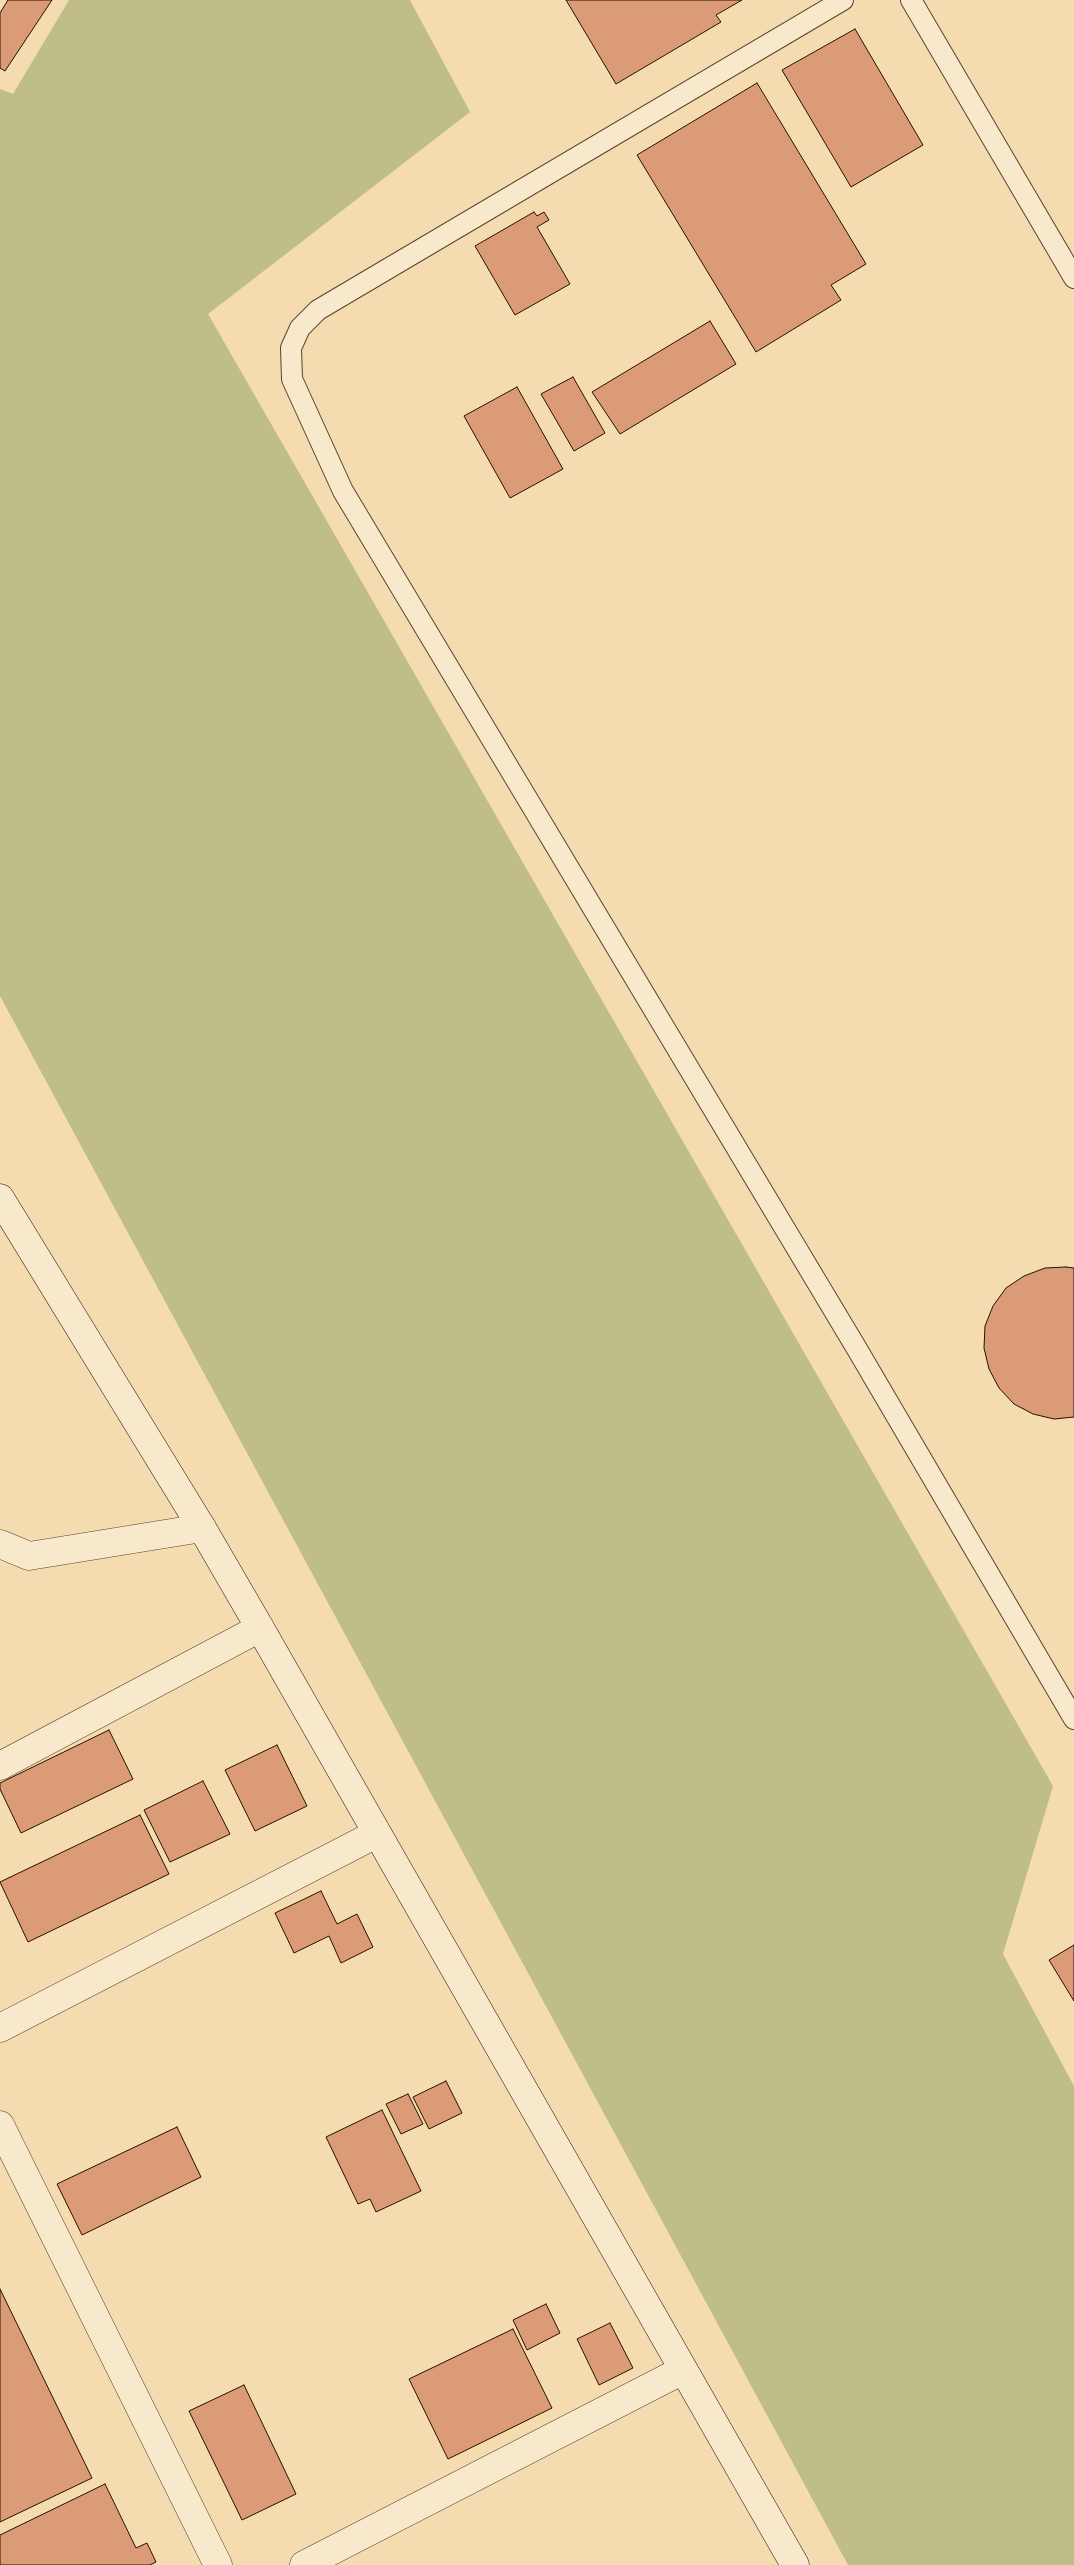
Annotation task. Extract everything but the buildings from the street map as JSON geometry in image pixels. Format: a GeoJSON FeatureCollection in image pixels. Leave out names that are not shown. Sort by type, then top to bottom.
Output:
{"type":"FeatureCollection","features":[{"type":"Feature","properties":{"kind":"street"},"geometry":{"type":"LineString","coordinates":[[0,1198],[202,1528],[795,2565]]}},
{"type":"Feature","properties":{"kind":"street"},"geometry":{"type":"LineString","coordinates":[[0,1544],[30,1556],[202,1528]]}},
{"type":"Feature","properties":{"kind":"street"},"geometry":{"type":"LineString","coordinates":[[0,1766],[260,1628]]}},
{"type":"Feature","properties":{"kind":"street"},"geometry":{"type":"LineString","coordinates":[[0,2028],[376,1834]]}},
{"type":"Feature","properties":{"kind":"street"},"geometry":{"type":"LineString","coordinates":[[0,2125],[218,2565]]}},
{"type":"Feature","properties":{"kind":"street"},"geometry":{"type":"LineString","coordinates":[[304,2565],[682,2370]]}},
{"type":"Feature","properties":{"kind":"lane"},"geometry":{"type":"LineString","coordinates":[[843,0],[318,310],[300,328],[291,348],[292,379],[343,491],[857,1349],[1074,1718]]}},
{"type":"Feature","properties":{"kind":"lane"},"geometry":{"type":"LineString","coordinates":[[910,0],[1074,278]]}},
{"type":"Feature","properties":{"kind":"shaded area"},"geometry":{"type":"Polygon","coordinates":[[[69,0],[410,0],[470,112],[208,314],[1053,1786],[1003,1954],[1074,2086],[1074,2565],[848,2565],[0,996],[0,89],[13,94],[69,0]]]}}]}
